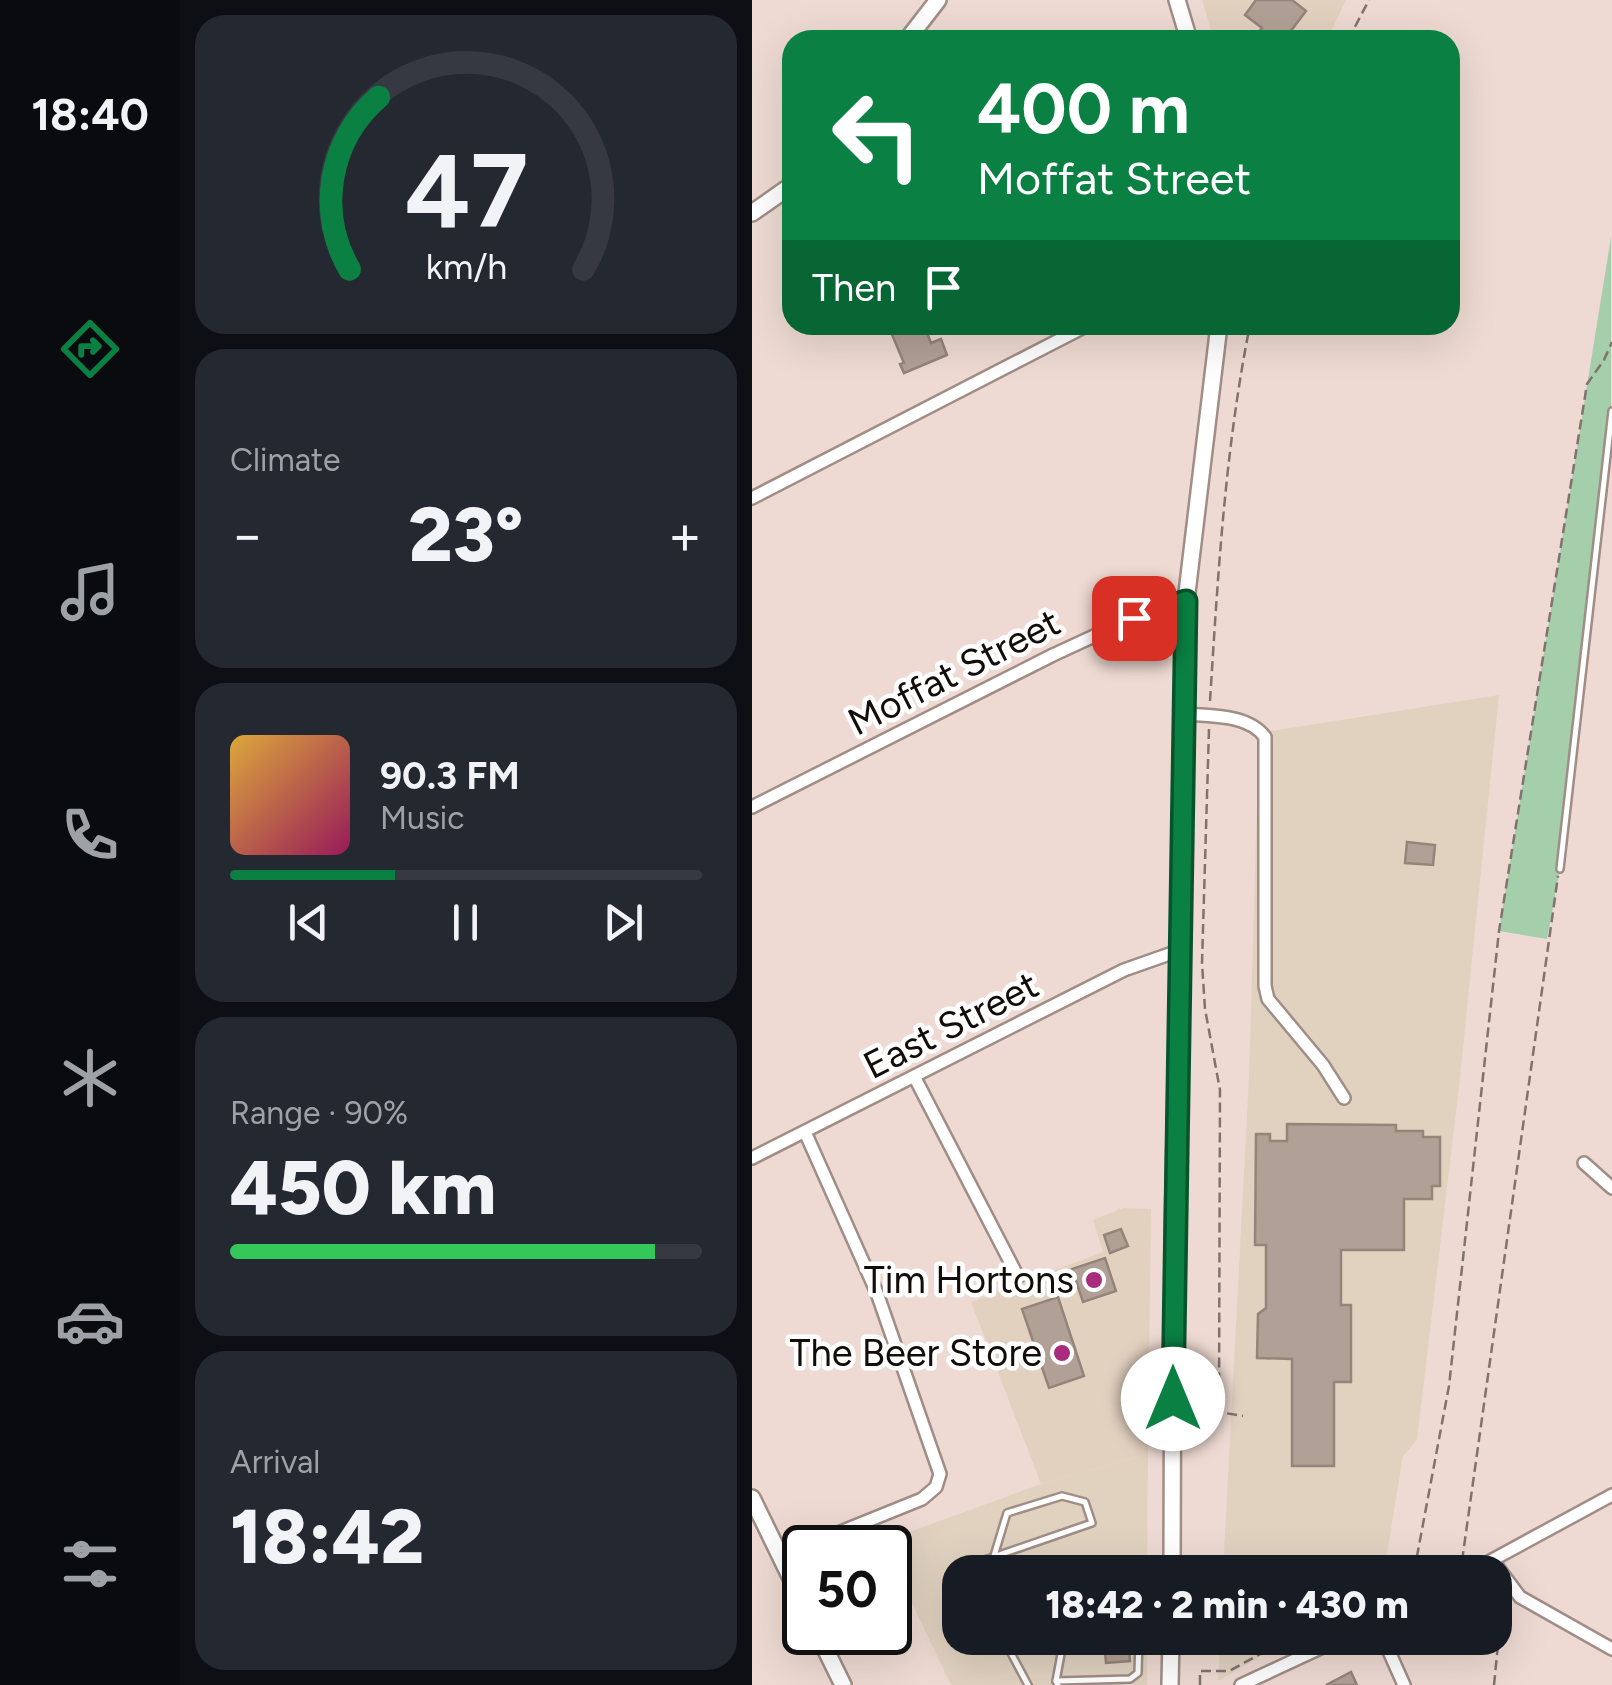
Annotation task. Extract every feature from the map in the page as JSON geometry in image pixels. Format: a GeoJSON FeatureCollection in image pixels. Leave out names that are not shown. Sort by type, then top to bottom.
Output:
{"type":"FeatureCollection","features":[{"type":"Feature","properties":{"kind":"main road"},"geometry":{"type":"LineString","coordinates":[[915,30],[938,0]]}},
{"type":"Feature","properties":{"kind":"main road"},"geometry":{"type":"LineString","coordinates":[[1176,0],[1186,30]]}},
{"type":"Feature","properties":{"kind":"main road"},"geometry":{"type":"LineString","coordinates":[[752,213],[782,191]]}},
{"type":"Feature","properties":{"kind":"main road"},"geometry":{"type":"LineString","coordinates":[[1172,1555],[1186,601],[1219,335]]}},
{"type":"Feature","properties":{"kind":"main road"},"geometry":{"type":"LineString","coordinates":[[752,1498],[781,1556]]}},
{"type":"Feature","properties":{"kind":"main road"},"geometry":{"type":"LineString","coordinates":[[828,1655],[842,1685]]}},
{"type":"Feature","properties":{"kind":"main road"},"geometry":{"type":"LineString","coordinates":[[1170,1685],[1171,1655]]}},
{"type":"Feature","properties":{"kind":"street"},"geometry":{"type":"LineString","coordinates":[[752,498],[1069,335]]}},
{"type":"Feature","properties":{"kind":"street","name":"Moffat Street"},"geometry":{"type":"LineString","coordinates":[[752,807],[1054,655],[1134,618],[1186,601]]}},
{"type":"Feature","properties":{"kind":"street"},"geometry":{"type":"LineString","coordinates":[[1184,714],[1236,720],[1258,727],[1264,737],[1265,986],[1268,999],[1323,1065],[1344,1098]]}},
{"type":"Feature","properties":{"kind":"street","name":"East Street"},"geometry":{"type":"LineString","coordinates":[[752,1158],[1124,970],[1178,951]]}},
{"type":"Feature","properties":{"kind":"street"},"geometry":{"type":"LineString","coordinates":[[915,1078],[1018,1277]]}},
{"type":"Feature","properties":{"kind":"street"},"geometry":{"type":"LineString","coordinates":[[781,1556],[922,1499],[936,1487],[940,1474],[877,1294],[805,1132]]}},
{"type":"Feature","properties":{"kind":"street"},"geometry":{"type":"LineString","coordinates":[[1584,1162],[1612,1188]]}},
{"type":"Feature","properties":{"kind":"street"},"geometry":{"type":"LineString","coordinates":[[1503,1555],[1612,1495]]}},
{"type":"Feature","properties":{"kind":"street"},"geometry":{"type":"LineString","coordinates":[[1512,1587],[1520,1597],[1612,1650]]}},
{"type":"Feature","properties":{"kind":"street"},"geometry":{"type":"LineString","coordinates":[[1241,1685],[1305,1655]]}},
{"type":"Feature","properties":{"kind":"street"},"geometry":{"type":"LineString","coordinates":[[1391,1655],[1404,1685]]}},
{"type":"Feature","properties":{"kind":"lane"},"geometry":{"type":"LineString","coordinates":[[1560,869],[1612,411]]}},
{"type":"Feature","properties":{"kind":"lane"},"geometry":{"type":"LineString","coordinates":[[1062,1496],[1085,1502],[1092,1524],[994,1556],[1007,1513],[1062,1496]]}},
{"type":"Feature","properties":{"kind":"lane"},"geometry":{"type":"LineString","coordinates":[[1011,1655],[1028,1685]]}},
{"type":"Feature","properties":{"kind":"lane"},"geometry":{"type":"LineString","coordinates":[[1061,1655],[1057,1683],[1130,1679],[1138,1673],[1139,1655]]}},
{"type":"Feature","properties":{"kind":"path"},"geometry":{"type":"LineString","coordinates":[[1353,30],[1368,0]]}},
{"type":"Feature","properties":{"kind":"path"},"geometry":{"type":"LineString","coordinates":[[1243,1416],[1225,1413],[1219,1406],[1220,1090],[1205,1010],[1202,963],[1218,564],[1248,335]]}},
{"type":"Feature","properties":{"kind":"path"},"geometry":{"type":"LineString","coordinates":[[1417,1555],[1449,1386],[1499,931],[1587,384],[1612,342]]}},
{"type":"Feature","properties":{"kind":"path"},"geometry":{"type":"LineString","coordinates":[[1463,1555],[1560,869]]}},
{"type":"Feature","properties":{"kind":"path"},"geometry":{"type":"LineString","coordinates":[[1200,1685],[1200,1671],[1230,1671],[1259,1655]]}},
{"type":"Feature","properties":{"kind":"path"},"geometry":{"type":"LineString","coordinates":[[1494,1685],[1497,1655]]}},
{"type":"Feature","properties":{"kind":"shaded area"},"geometry":{"type":"Polygon","coordinates":[[[1202,0],[1346,0],[1332,30],[1211,30],[1202,0]]]}},
{"type":"Feature","properties":{"kind":"shaded area"},"geometry":{"type":"Polygon","coordinates":[[[1499,695],[1459,1087],[1417,1440],[1403,1456],[1387,1555],[1224,1555],[1249,1077],[1259,733],[1499,695]]]}},
{"type":"Feature","properties":{"kind":"shaded area"},"geometry":{"type":"Polygon","coordinates":[[[1123,1208],[1151,1209],[1148,1454],[1041,1484],[971,1302],[1103,1252],[1093,1220],[1123,1208]]]}},
{"type":"Feature","properties":{"kind":"shaded area"},"geometry":{"type":"Polygon","coordinates":[[[1148,1454],[1147,1555],[942,1555],[942,1655],[1147,1655],[1147,1685],[951,1685],[912,1603],[912,1531],[1041,1484],[1148,1454]]]}},
{"type":"Feature","properties":{"kind":"shaded area"},"geometry":{"type":"Polygon","coordinates":[[[1219,1655],[1263,1655],[1218,1681],[1219,1655]]]}},
{"type":"Feature","properties":{"kind":"green space"},"geometry":{"type":"Polygon","coordinates":[[[1611,237],[1611,411],[1560,869],[1547,939],[1499,931],[1611,237]]]}},
{"type":"Feature","properties":{"kind":"building"},"geometry":{"type":"Polygon","coordinates":[[[1256,0],[1292,0],[1306,11],[1292,30],[1260,30],[1245,15],[1256,0]]]}},
{"type":"Feature","properties":{"kind":"building"},"geometry":{"type":"Polygon","coordinates":[[[892,335],[928,335],[931,343],[941,339],[947,355],[904,373],[900,364],[904,363],[892,335]]]}},
{"type":"Feature","properties":{"kind":"building"},"geometry":{"type":"Polygon","coordinates":[[[1407,842],[1435,845],[1433,865],[1405,863],[1407,842]]]}},
{"type":"Feature","properties":{"kind":"building"},"geometry":{"type":"Polygon","coordinates":[[[1287,1124],[1396,1125],[1396,1131],[1423,1131],[1423,1137],[1440,1137],[1440,1186],[1432,1186],[1432,1199],[1404,1199],[1404,1250],[1341,1250],[1341,1305],[1351,1305],[1351,1382],[1334,1382],[1334,1466],[1292,1466],[1292,1359],[1257,1358],[1258,1314],[1266,1308],[1266,1245],[1255,1245],[1256,1134],[1270,1134],[1270,1141],[1287,1141],[1287,1124]]]}},
{"type":"Feature","properties":{"kind":"building"},"geometry":{"type":"Polygon","coordinates":[[[1121,1229],[1128,1246],[1110,1253],[1104,1235],[1121,1229]]]}},
{"type":"Feature","properties":{"kind":"building","name":"Tim Hortons"},"geometry":{"type":"Polygon","coordinates":[[[1105,1258],[1116,1291],[1083,1302],[1072,1269],[1105,1258]]]}},
{"type":"Feature","properties":{"kind":"building"},"geometry":{"type":"Polygon","coordinates":[[[1058,1297],[1084,1376],[1049,1388],[1022,1309],[1058,1297]]]}},
{"type":"Feature","properties":{"kind":"building"},"geometry":{"type":"Polygon","coordinates":[[[1105,1655],[1129,1655],[1130,1661],[1106,1663],[1105,1655]]]}},
{"type":"Feature","properties":{"kind":"building"},"geometry":{"type":"Polygon","coordinates":[[[1351,1672],[1357,1685],[1326,1685],[1351,1672]]]}},
{"type":"Feature","properties":{"kind":"place","name":"Tim Hortons"},"geometry":{"type":"Point","coordinates":[1094,1280]}},
{"type":"Feature","properties":{"kind":"place","name":"The Beer Store"},"geometry":{"type":"Point","coordinates":[1062,1353]}},
{"type":"Feature","properties":{"kind":"route"},"geometry":{"type":"LineString","coordinates":[[1134,618],[1186,601],[1173,1399]]}}]}
